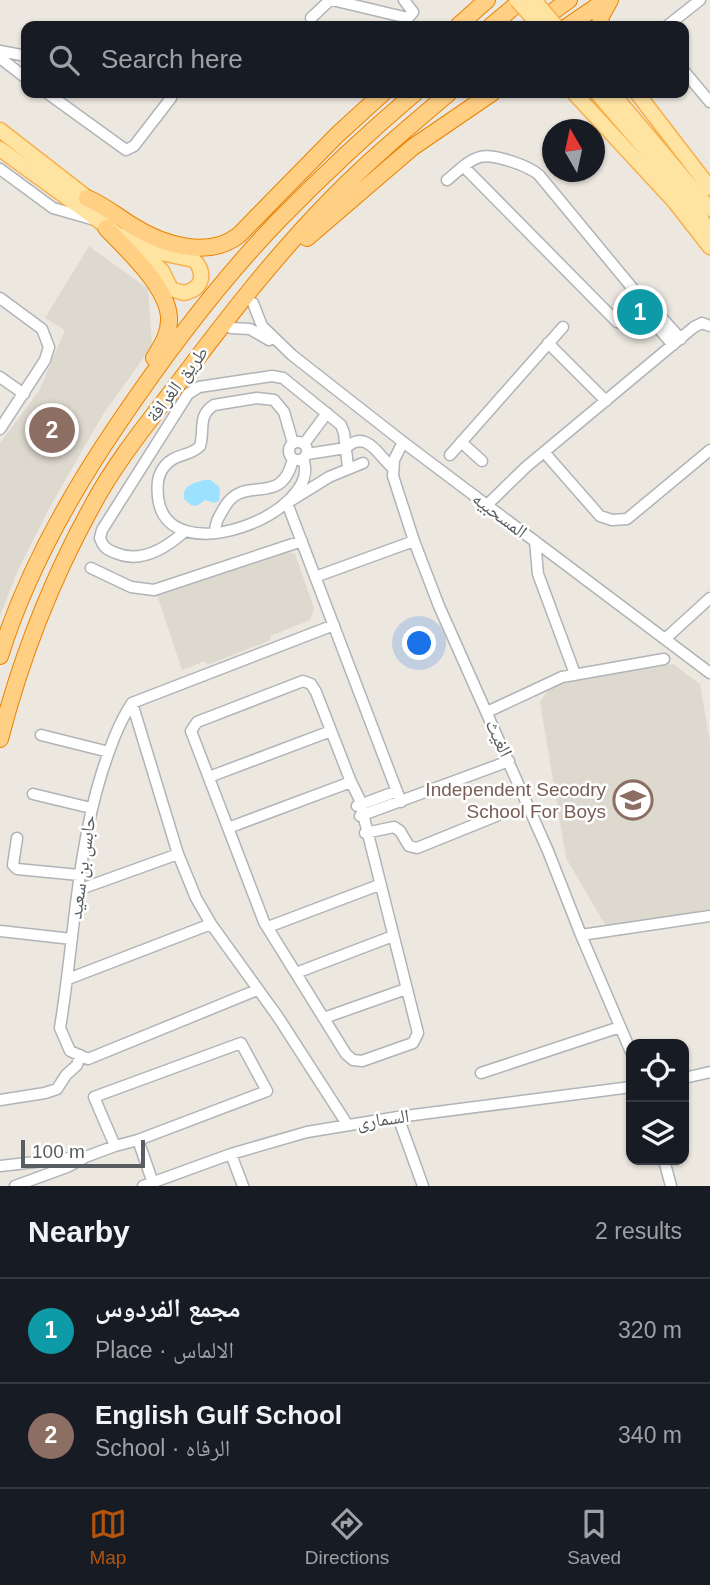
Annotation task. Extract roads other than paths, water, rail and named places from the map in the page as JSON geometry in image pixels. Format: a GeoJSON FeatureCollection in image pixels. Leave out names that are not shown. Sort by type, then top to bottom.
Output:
{"type":"FeatureCollection","features":[{"type":"Feature","properties":{"kind":"highway"},"geometry":{"type":"LineString","coordinates":[[464,21],[487,0]]}},
{"type":"Feature","properties":{"kind":"highway"},"geometry":{"type":"LineString","coordinates":[[497,21],[520,0]]}},
{"type":"Feature","properties":{"kind":"highway"},"geometry":{"type":"LineString","coordinates":[[539,21],[569,0]]}},
{"type":"Feature","properties":{"kind":"highway"},"geometry":{"type":"LineString","coordinates":[[576,21],[603,3]]}},
{"type":"Feature","properties":{"kind":"highway"},"geometry":{"type":"LineString","coordinates":[[589,21],[603,3]]}},
{"type":"Feature","properties":{"kind":"highway"},"geometry":{"type":"LineString","coordinates":[[600,21],[603,3]]}},
{"type":"Feature","properties":{"kind":"highway"},"geometry":{"type":"LineString","coordinates":[[87,198],[103,205],[134,227],[160,239],[199,247],[222,245],[239,234],[378,98]]}},
{"type":"Feature","properties":{"kind":"highway","name":"طريق الغرافة"},"geometry":{"type":"LineString","coordinates":[[0,656],[38,561],[63,512],[83,474],[135,398],[209,300],[280,219],[409,98]]}},
{"type":"Feature","properties":{"kind":"highway","name":"طريق الغرافة"},"geometry":{"type":"LineString","coordinates":[[0,739],[21,665],[52,587],[111,474],[238,303],[280,253],[348,182],[443,98]]}},
{"type":"Feature","properties":{"kind":"highway"},"geometry":{"type":"LineString","coordinates":[[348,182],[466,98]]}},
{"type":"Feature","properties":{"kind":"highway"},"geometry":{"type":"LineString","coordinates":[[172,391],[253,303],[296,247],[413,147],[485,98]]}},
{"type":"Feature","properties":{"kind":"highway"},"geometry":{"type":"LineString","coordinates":[[280,219],[371,104]]}},
{"type":"Feature","properties":{"kind":"highway"},"geometry":{"type":"LineString","coordinates":[[101,224],[159,290],[170,318],[168,332],[135,398]]}},
{"type":"Feature","properties":{"kind":"main road"},"geometry":{"type":"LineString","coordinates":[[520,0],[536,21]]}},
{"type":"Feature","properties":{"kind":"main road"},"geometry":{"type":"LineString","coordinates":[[534,0],[552,21]]}},
{"type":"Feature","properties":{"kind":"main road"},"geometry":{"type":"LineString","coordinates":[[579,98],[674,201],[710,247]]}},
{"type":"Feature","properties":{"kind":"main road"},"geometry":{"type":"LineString","coordinates":[[602,98],[710,209]]}},
{"type":"Feature","properties":{"kind":"main road"},"geometry":{"type":"LineString","coordinates":[[616,98],[668,167],[710,231]]}},
{"type":"Feature","properties":{"kind":"main road"},"geometry":{"type":"LineString","coordinates":[[641,98],[710,188]]}},
{"type":"Feature","properties":{"kind":"main road"},"geometry":{"type":"LineString","coordinates":[[0,130],[152,248],[168,255],[194,260],[202,271],[200,282],[191,292],[171,289],[162,271],[153,261],[0,149]]}},
{"type":"Feature","properties":{"kind":"street"},"geometry":{"type":"LineString","coordinates":[[310,18],[331,0],[408,18],[413,12],[404,0]]}},
{"type":"Feature","properties":{"kind":"street"},"geometry":{"type":"LineString","coordinates":[[673,21],[700,0]]}},
{"type":"Feature","properties":{"kind":"street"},"geometry":{"type":"LineString","coordinates":[[0,51],[21,55]]}},
{"type":"Feature","properties":{"kind":"street"},"geometry":{"type":"LineString","coordinates":[[0,58],[21,74]]}},
{"type":"Feature","properties":{"kind":"street"},"geometry":{"type":"LineString","coordinates":[[689,77],[710,102]]}},
{"type":"Feature","properties":{"kind":"street"},"geometry":{"type":"LineString","coordinates":[[54,98],[126,150],[134,146],[171,98]]}},
{"type":"Feature","properties":{"kind":"street"},"geometry":{"type":"LineString","coordinates":[[447,180],[476,158],[487,156],[525,165],[535,171],[651,311],[660,330],[677,342]]}},
{"type":"Feature","properties":{"kind":"street"},"geometry":{"type":"LineString","coordinates":[[464,167],[617,322],[629,324],[651,311]]}},
{"type":"Feature","properties":{"kind":"street"},"geometry":{"type":"LineString","coordinates":[[0,169],[52,208],[101,224]]}},
{"type":"Feature","properties":{"kind":"street"},"geometry":{"type":"LineString","coordinates":[[0,298],[38,326],[48,340],[49,353],[0,429]]}},
{"type":"Feature","properties":{"kind":"street","name":"المسحبيه"},"geometry":{"type":"LineString","coordinates":[[253,303],[262,326],[369,431],[403,442],[710,673]]}},
{"type":"Feature","properties":{"kind":"street"},"geometry":{"type":"LineString","coordinates":[[487,505],[544,452],[698,324],[710,326]]}},
{"type":"Feature","properties":{"kind":"street"},"geometry":{"type":"LineString","coordinates":[[450,455],[563,327]]}},
{"type":"Feature","properties":{"kind":"street","name":"المسحبيه"},"geometry":{"type":"LineString","coordinates":[[231,328],[259,332],[292,355]]}},
{"type":"Feature","properties":{"kind":"street"},"geometry":{"type":"LineString","coordinates":[[548,343],[604,403]]}},
{"type":"Feature","properties":{"kind":"street"},"geometry":{"type":"LineString","coordinates":[[184,532],[162,548],[138,557],[117,554],[101,542],[102,530],[150,454],[191,391],[199,387],[280,376],[341,425],[347,445],[348,467]]}},
{"type":"Feature","properties":{"kind":"street"},"geometry":{"type":"LineString","coordinates":[[0,377],[24,394]]}},
{"type":"Feature","properties":{"kind":"street"},"geometry":{"type":"LineString","coordinates":[[236,381],[239,401]]}},
{"type":"Feature","properties":{"kind":"street"},"geometry":{"type":"LineString","coordinates":[[287,503],[304,477],[306,468],[284,412],[278,403],[264,397],[214,405],[208,409],[202,421],[200,446],[192,453],[178,456],[164,466],[158,482],[158,503],[173,525],[184,532],[215,533],[239,528],[266,517],[348,467],[363,463]]}},
{"type":"Feature","properties":{"kind":"street"},"geometry":{"type":"LineString","coordinates":[[215,533],[216,522],[228,500],[235,494],[279,485],[288,477],[301,451],[327,413]]}},
{"type":"Feature","properties":{"kind":"street"},"geometry":{"type":"LineString","coordinates":[[301,451],[347,445],[369,431],[374,446],[393,468]]}},
{"type":"Feature","properties":{"kind":"street"},"geometry":{"type":"LineString","coordinates":[[393,468],[397,450],[403,442]]}},
{"type":"Feature","properties":{"kind":"street"},"geometry":{"type":"LineString","coordinates":[[461,442],[482,461]]}},
{"type":"Feature","properties":{"kind":"street"},"geometry":{"type":"LineString","coordinates":[[544,452],[600,516],[612,520],[627,519],[710,450]]}},
{"type":"Feature","properties":{"kind":"street"},"geometry":{"type":"LineString","coordinates":[[150,454],[164,466]]}},
{"type":"Feature","properties":{"kind":"street","name":"الغيث"},"geometry":{"type":"LineString","coordinates":[[393,468],[395,483],[414,541],[439,606],[509,761],[626,1040]]}},
{"type":"Feature","properties":{"kind":"street"},"geometry":{"type":"LineString","coordinates":[[287,503],[399,797]]}},
{"type":"Feature","properties":{"kind":"street"},"geometry":{"type":"LineString","coordinates":[[224,509],[230,520],[239,528]]}},
{"type":"Feature","properties":{"kind":"street"},"geometry":{"type":"LineString","coordinates":[[91,568],[131,587],[154,590],[302,541]]}},
{"type":"Feature","properties":{"kind":"street"},"geometry":{"type":"LineString","coordinates":[[315,577],[414,541]]}},
{"type":"Feature","properties":{"kind":"street"},"geometry":{"type":"LineString","coordinates":[[535,541],[538,574],[575,674]]}},
{"type":"Feature","properties":{"kind":"street"},"geometry":{"type":"LineString","coordinates":[[665,639],[710,598]]}},
{"type":"Feature","properties":{"kind":"street"},"geometry":{"type":"LineString","coordinates":[[334,625],[132,703],[178,854],[196,898],[211,924],[278,1017],[346,1124]]}},
{"type":"Feature","properties":{"kind":"street"},"geometry":{"type":"LineString","coordinates":[[487,712],[550,681],[575,674],[664,659]]}},
{"type":"Feature","properties":{"kind":"street"},"geometry":{"type":"LineString","coordinates":[[303,681],[314,688],[331,731],[361,810],[373,870],[418,1033],[416,1040],[362,1061],[349,1058],[268,927],[192,735],[194,724],[303,681]]}},
{"type":"Feature","properties":{"kind":"street","name":"حابس بن سعيد"},"geometry":{"type":"LineString","coordinates":[[80,1055],[71,1051],[60,1028],[79,875],[91,808],[108,752],[123,716],[132,703]]}},
{"type":"Feature","properties":{"kind":"street"},"geometry":{"type":"LineString","coordinates":[[209,777],[331,731]]}},
{"type":"Feature","properties":{"kind":"street"},"geometry":{"type":"LineString","coordinates":[[41,735],[108,752]]}},
{"type":"Feature","properties":{"kind":"street"},"geometry":{"type":"LineString","coordinates":[[361,810],[509,761]]}},
{"type":"Feature","properties":{"kind":"street"},"geometry":{"type":"LineString","coordinates":[[228,828],[351,782]]}},
{"type":"Feature","properties":{"kind":"street"},"geometry":{"type":"LineString","coordinates":[[33,794],[91,808]]}},
{"type":"Feature","properties":{"kind":"street"},"geometry":{"type":"LineString","coordinates":[[367,833],[394,827],[400,831],[409,846],[417,848],[496,816]]}},
{"type":"Feature","properties":{"kind":"street"},"geometry":{"type":"LineString","coordinates":[[17,838],[13,865],[17,869],[79,875]]}},
{"type":"Feature","properties":{"kind":"street"},"geometry":{"type":"LineString","coordinates":[[78,890],[178,854]]}},
{"type":"Feature","properties":{"kind":"street"},"geometry":{"type":"LineString","coordinates":[[268,927],[379,885]]}},
{"type":"Feature","properties":{"kind":"street"},"geometry":{"type":"LineString","coordinates":[[581,935],[710,916]]}},
{"type":"Feature","properties":{"kind":"street"},"geometry":{"type":"LineString","coordinates":[[68,979],[211,924]]}},
{"type":"Feature","properties":{"kind":"street"},"geometry":{"type":"LineString","coordinates":[[0,931],[72,939]]}},
{"type":"Feature","properties":{"kind":"street"},"geometry":{"type":"LineString","coordinates":[[296,973],[393,936]]}},
{"type":"Feature","properties":{"kind":"street"},"geometry":{"type":"LineString","coordinates":[[324,1018],[406,989]]}},
{"type":"Feature","properties":{"kind":"street"},"geometry":{"type":"LineString","coordinates":[[0,1100],[57,1089],[77,1065],[80,1055],[88,1059],[257,990]]}},
{"type":"Feature","properties":{"kind":"street"},"geometry":{"type":"LineString","coordinates":[[481,1073],[621,1027]]}},
{"type":"Feature","properties":{"kind":"street"},"geometry":{"type":"LineString","coordinates":[[15,1186],[67,1167],[88,1156],[267,1091],[241,1043],[94,1097],[115,1146]]}},
{"type":"Feature","properties":{"kind":"street"},"geometry":{"type":"LineString","coordinates":[[689,1077],[710,1072]]}},
{"type":"Feature","properties":{"kind":"street","name":"السمارى"},"geometry":{"type":"LineString","coordinates":[[148,1184],[231,1154],[307,1132],[346,1124],[626,1088]]}},
{"type":"Feature","properties":{"kind":"street"},"geometry":{"type":"LineString","coordinates":[[398,1117],[423,1186]]}},
{"type":"Feature","properties":{"kind":"street"},"geometry":{"type":"LineString","coordinates":[[138,1140],[148,1184]]}},
{"type":"Feature","properties":{"kind":"street"},"geometry":{"type":"LineString","coordinates":[[231,1154],[243,1186]]}},
{"type":"Feature","properties":{"kind":"street"},"geometry":{"type":"LineString","coordinates":[[0,1166],[88,1156]]}},
{"type":"Feature","properties":{"kind":"street"},"geometry":{"type":"LineString","coordinates":[[665,1165],[671,1186]]}},
{"type":"Feature","properties":{"kind":"water"},"geometry":{"type":"Polygon","coordinates":[[[211,480],[220,488],[219,501],[214,503],[205,500],[197,506],[191,505],[184,499],[185,491],[192,484],[211,480]]]}},
{"type":"Feature","properties":{"kind":"place","name":"مجمع الفردوس"},"geometry":{"type":"Point","coordinates":[640,312]}},
{"type":"Feature","properties":{"kind":"place","name":"English Gulf School"},"geometry":{"type":"Point","coordinates":[52,430]}},
{"type":"Feature","properties":{"kind":"place","name":"Independent Secodry School For Boys"},"geometry":{"type":"Point","coordinates":[633,800]}}]}
